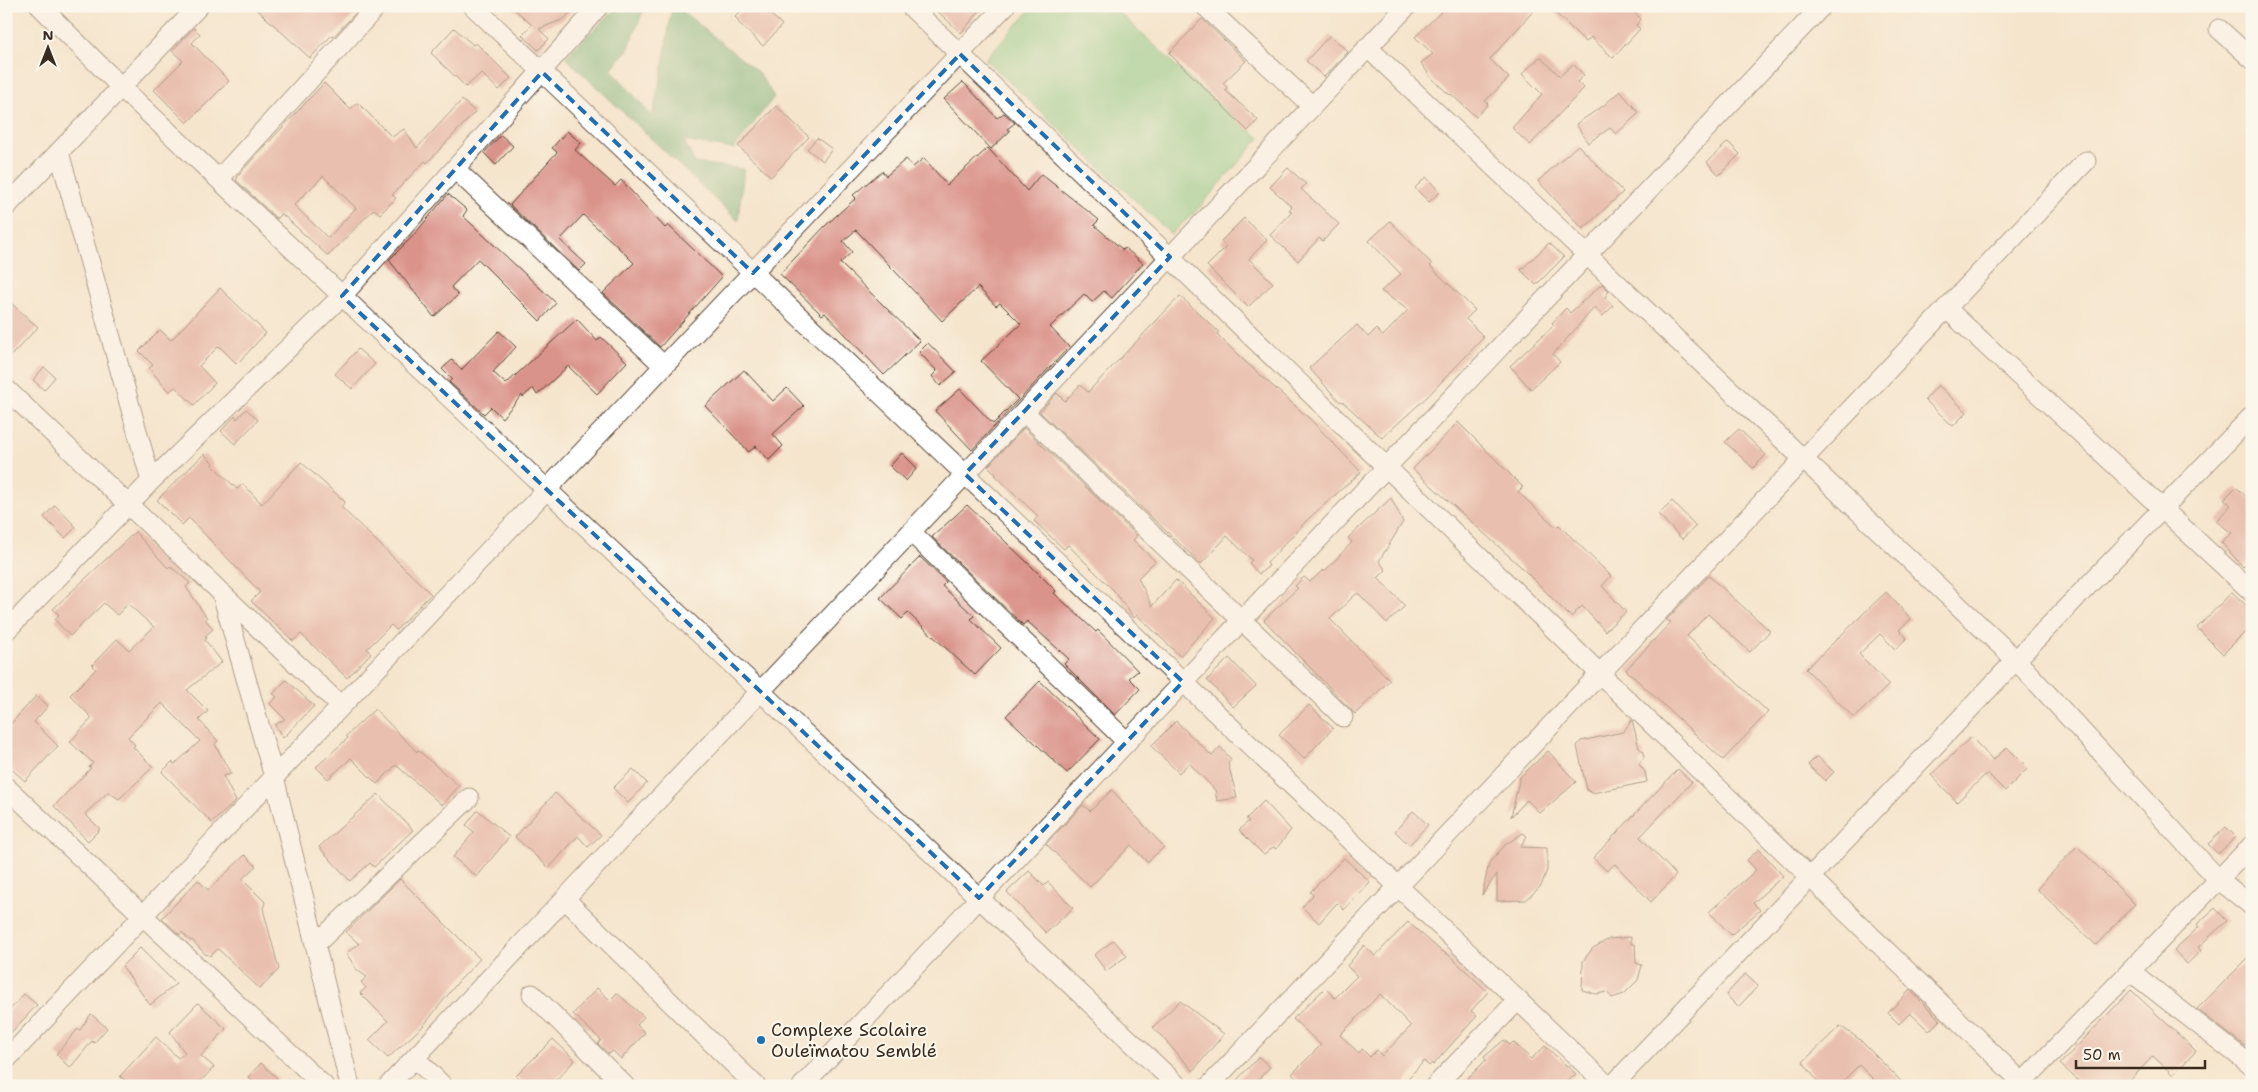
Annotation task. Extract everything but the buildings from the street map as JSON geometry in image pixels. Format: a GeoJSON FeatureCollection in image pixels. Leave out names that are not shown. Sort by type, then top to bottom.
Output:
{"type":"FeatureCollection","features":[{"type":"Feature","properties":{"kind":"street"},"geometry":{"type":"LineString","coordinates":[[40,6],[121,87],[1178,1086]]}},
{"type":"Feature","properties":{"kind":"street"},"geometry":{"type":"LineString","coordinates":[[7,203],[199,6]]}},
{"type":"Feature","properties":{"kind":"street"},"geometry":{"type":"LineString","coordinates":[[219,179],[377,6]]}},
{"type":"Feature","properties":{"kind":"street"},"geometry":{"type":"LineString","coordinates":[[473,6],[1608,1086]]}},
{"type":"Feature","properties":{"kind":"street"},"geometry":{"type":"LineString","coordinates":[[6,632],[151,481],[342,296],[599,6]]}},
{"type":"Feature","properties":{"kind":"street"},"geometry":{"type":"LineString","coordinates":[[910,6],[2024,1084],[2252,845]]}},
{"type":"Feature","properties":{"kind":"street"},"geometry":{"type":"LineString","coordinates":[[6,1060],[1005,6]]}},
{"type":"Feature","properties":{"kind":"street"},"geometry":{"type":"LineString","coordinates":[[1205,6],[1312,106]]}},
{"type":"Feature","properties":{"kind":"street"},"geometry":{"type":"LineString","coordinates":[[388,1086],[1407,6]]}},
{"type":"Feature","properties":{"kind":"street"},"geometry":{"type":"LineString","coordinates":[[802,1086],[1822,6]]}},
{"type":"Feature","properties":{"kind":"street"},"geometry":{"type":"LineString","coordinates":[[2219,29],[2252,59]]}},
{"type":"Feature","properties":{"kind":"street"},"geometry":{"type":"LineString","coordinates":[[1367,47],[2016,660],[2218,879],[2252,906]]}},
{"type":"Feature","properties":{"kind":"street"},"geometry":{"type":"LineString","coordinates":[[58,152],[151,481]]}},
{"type":"Feature","properties":{"kind":"street"},"geometry":{"type":"LineString","coordinates":[[1209,1086],[2086,161]]}},
{"type":"Feature","properties":{"kind":"street"},"geometry":{"type":"LineString","coordinates":[[455,169],[664,366]]}},
{"type":"Feature","properties":{"kind":"street"},"geometry":{"type":"LineString","coordinates":[[1946,308],[2252,592]]}},
{"type":"Feature","properties":{"kind":"street"},"geometry":{"type":"LineString","coordinates":[[6,389],[341,706]]}},
{"type":"Feature","properties":{"kind":"street"},"geometry":{"type":"LineString","coordinates":[[1024,412],[1343,717]]}},
{"type":"Feature","properties":{"kind":"street"},"geometry":{"type":"LineString","coordinates":[[1612,1086],[2016,660],[2252,416]]}},
{"type":"Feature","properties":{"kind":"street"},"geometry":{"type":"LineString","coordinates":[[910,532],[1127,742]]}},
{"type":"Feature","properties":{"kind":"street"},"geometry":{"type":"LineString","coordinates":[[222,594],[274,777],[350,1086]]}},
{"type":"Feature","properties":{"kind":"street"},"geometry":{"type":"LineString","coordinates":[[6,787],[324,1086]]}},
{"type":"Feature","properties":{"kind":"street"},"geometry":{"type":"LineString","coordinates":[[316,945],[469,798]]}},
{"type":"Feature","properties":{"kind":"street"},"geometry":{"type":"LineString","coordinates":[[565,899],[756,1086]]}},
{"type":"Feature","properties":{"kind":"street"},"geometry":{"type":"LineString","coordinates":[[2130,971],[2252,1066]]}},
{"type":"Feature","properties":{"kind":"street"},"geometry":{"type":"LineString","coordinates":[[532,994],[625,1086]]}},
{"type":"Feature","properties":{"kind":"street"},"geometry":{"type":"LineString","coordinates":[[1435,1086],[1518,1000]]}},
{"type":"Feature","properties":{"kind":"street"},"geometry":{"type":"LineString","coordinates":[[415,1058],[443,1086]]}},
{"type":"Feature","properties":{"kind":"highlighted area"},"geometry":{"type":"Polygon","coordinates":[[[960,54],[1170,257],[965,474],[1183,682],[979,898],[342,296],[542,72],[753,273],[960,54]]]}},
{"type":"Feature","properties":{"kind":"green space"},"geometry":{"type":"Polygon","coordinates":[[[619,6],[645,6],[629,48],[611,69],[652,116],[662,73],[672,6],[676,6],[759,73],[774,97],[734,149],[684,141],[695,163],[744,169],[738,221],[565,57],[619,6]]]}},
{"type":"Feature","properties":{"kind":"green space"},"geometry":{"type":"Polygon","coordinates":[[[1034,6],[1112,6],[1209,96],[1260,138],[1198,209],[1171,234],[985,59],[1034,6]]]}},
{"type":"Feature","properties":{"kind":"place","name":"Complexe Scolaire Ouleïmatou Semblé"},"geometry":{"type":"Point","coordinates":[761,1040]}}]}
